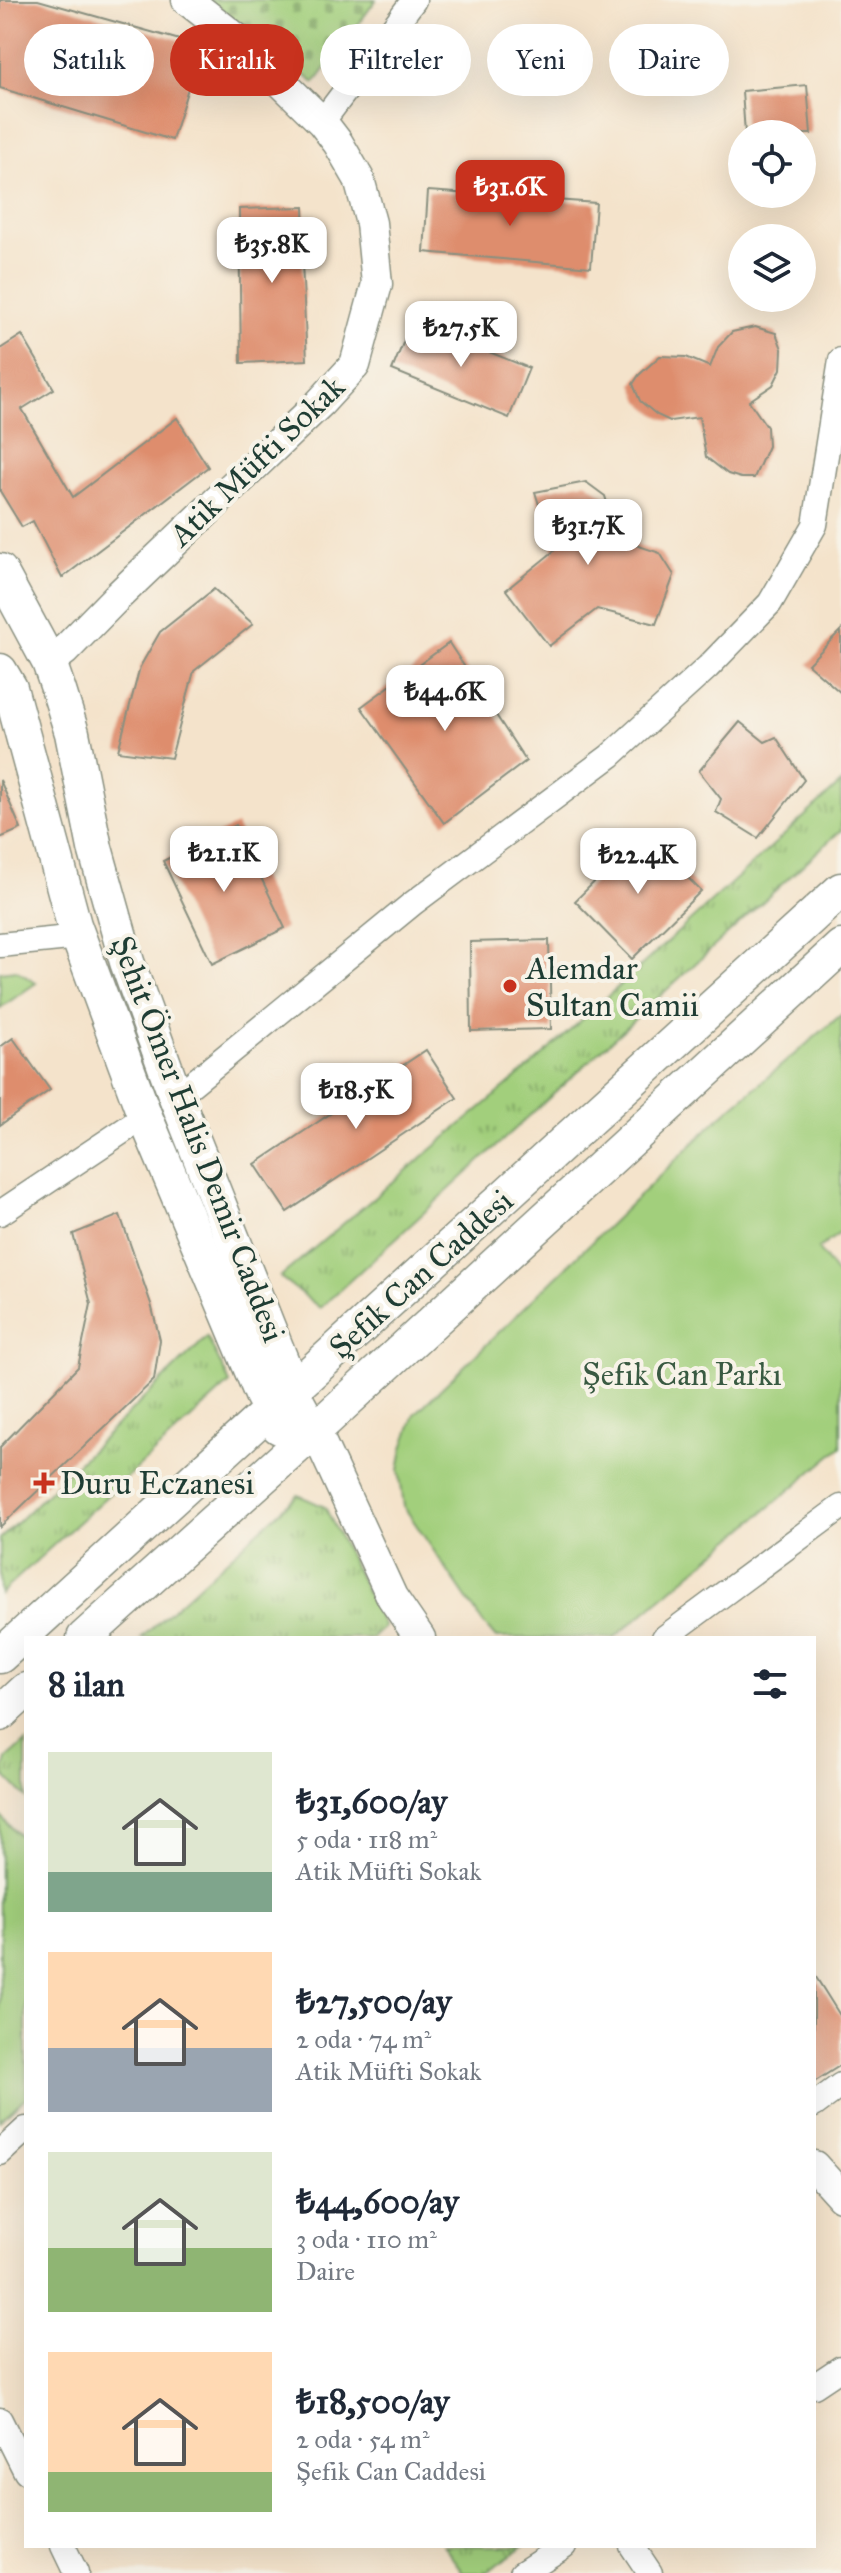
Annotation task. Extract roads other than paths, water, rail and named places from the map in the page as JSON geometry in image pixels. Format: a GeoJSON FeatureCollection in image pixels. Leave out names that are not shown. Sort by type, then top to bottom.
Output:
{"type":"FeatureCollection","features":[{"type":"Feature","properties":{"kind":"main road","name":"Şehit Ömer Halis Demir Caddesi"},"geometry":{"type":"LineString","coordinates":[[0,571],[49,662],[72,733],[95,848],[127,962],[281,1400]]}},
{"type":"Feature","properties":{"kind":"main road","name":"Şehit Ömer Halis Demir Caddesi"},"geometry":{"type":"LineString","coordinates":[[0,671],[10,688],[79,937],[144,1114],[281,1400],[304,1440]]}},
{"type":"Feature","properties":{"kind":"main road","name":"Şefik Can Caddesi"},"geometry":{"type":"LineString","coordinates":[[0,1656],[841,890]]}},
{"type":"Feature","properties":{"kind":"main road","name":"Şefik Can Caddesi"},"geometry":{"type":"LineString","coordinates":[[86,1636],[841,947]]}},
{"type":"Feature","properties":{"kind":"main road"},"geometry":{"type":"LineString","coordinates":[[0,1714],[24,1692]]}},
{"type":"Feature","properties":{"kind":"street","name":"Atik Müfti Sokak"},"geometry":{"type":"LineString","coordinates":[[49,662],[64,651],[320,403],[355,365],[377,284],[371,223],[359,179],[322,122],[236,38],[187,0]]}},
{"type":"Feature","properties":{"kind":"street"},"geometry":{"type":"LineString","coordinates":[[322,122],[414,0]]}},
{"type":"Feature","properties":{"kind":"street"},"geometry":{"type":"LineString","coordinates":[[176,1097],[412,904],[610,756],[708,667],[770,603],[815,525],[841,360]]}},
{"type":"Feature","properties":{"kind":"street"},"geometry":{"type":"LineString","coordinates":[[0,945],[79,937]]}},
{"type":"Feature","properties":{"kind":"street"},"geometry":{"type":"LineString","coordinates":[[0,1213],[144,1114]]}},
{"type":"Feature","properties":{"kind":"street"},"geometry":{"type":"LineString","coordinates":[[304,1440],[392,1597],[419,1636]]}},
{"type":"Feature","properties":{"kind":"street"},"geometry":{"type":"LineString","coordinates":[[667,1636],[841,1507]]}},
{"type":"Feature","properties":{"kind":"street"},"geometry":{"type":"LineString","coordinates":[[816,2104],[841,2085]]}},
{"type":"Feature","properties":{"kind":"street"},"geometry":{"type":"LineString","coordinates":[[0,2153],[24,2131]]}},
{"type":"Feature","properties":{"kind":"street"},"geometry":{"type":"LineString","coordinates":[[816,2168],[841,2196]]}},
{"type":"Feature","properties":{"kind":"street"},"geometry":{"type":"LineString","coordinates":[[816,2385],[841,2368]]}},
{"type":"Feature","properties":{"kind":"street"},"geometry":{"type":"LineString","coordinates":[[0,2420],[24,2468]]}},
{"type":"Feature","properties":{"kind":"street"},"geometry":{"type":"LineString","coordinates":[[64,2548],[76,2573]]}},
{"type":"Feature","properties":{"kind":"street"},"geometry":{"type":"LineString","coordinates":[[522,2573],[561,2548]]}},
{"type":"Feature","properties":{"kind":"street"},"geometry":{"type":"LineString","coordinates":[[633,2548],[650,2573]]}},
{"type":"Feature","properties":{"kind":"place","name":"Alemdar Sultan Camii"},"geometry":{"type":"Point","coordinates":[510,986]}},
{"type":"Feature","properties":{"kind":"place","name":"Duru Eczanesi"},"geometry":{"type":"Point","coordinates":[44,1483]}},
{"type":"Feature","properties":{"kind":"park label","name":"Şefik Can Parkı"},"geometry":{"type":"Point","coordinates":[682,1374]}}]}
